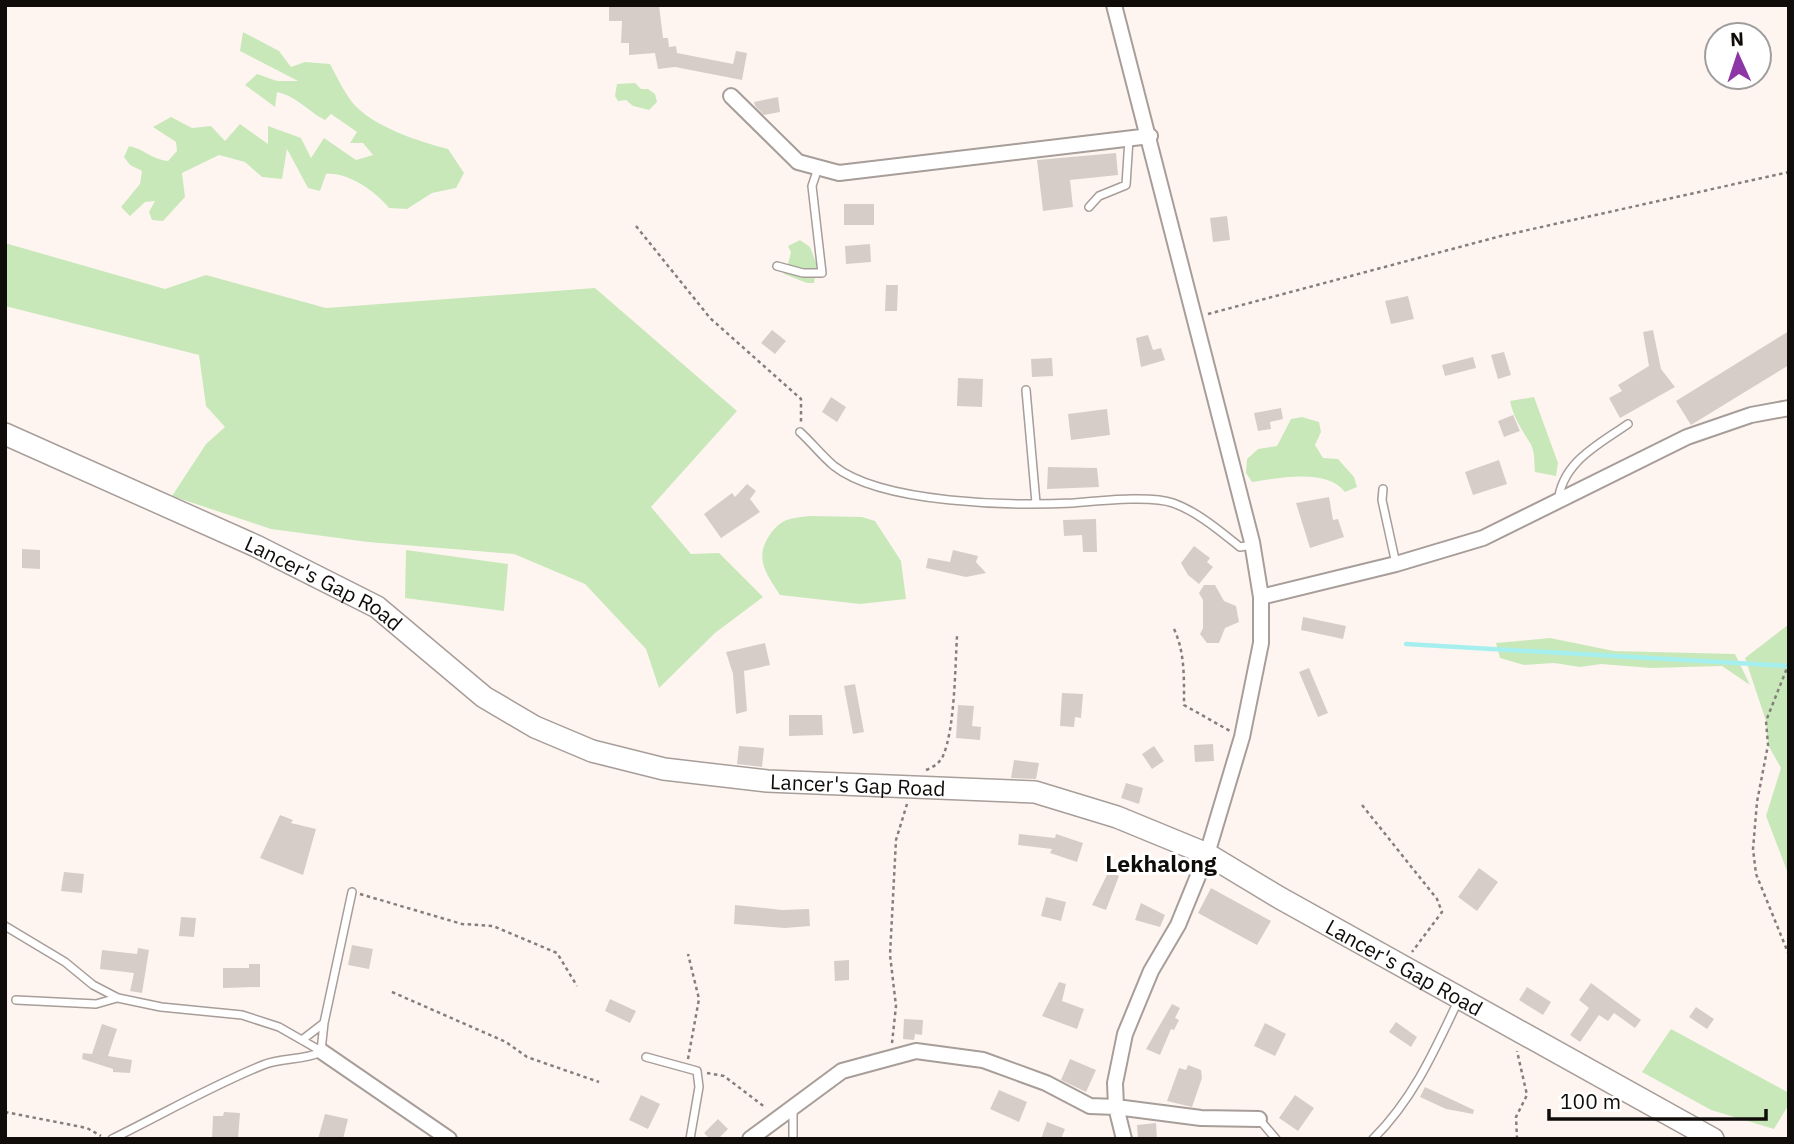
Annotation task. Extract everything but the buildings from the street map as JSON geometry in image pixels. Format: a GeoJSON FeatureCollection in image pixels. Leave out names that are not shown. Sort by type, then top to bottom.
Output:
{"type":"FeatureCollection","features":[{"type":"Feature","properties":{"kind":"main road","name":"Lancer's Gap Road"},"geometry":{"type":"LineString","coordinates":[[5,433],[256,546],[377,607],[484,697],[535,727],[592,751],[664,769],[766,781],[998,789],[1067,800],[1207,854],[1713,1139]]}},
{"type":"Feature","properties":{"kind":"street"},"geometry":{"type":"LineString","coordinates":[[1114,5],[1150,136],[1165,208],[1252,545],[1261,597],[1261,643],[1242,737],[1207,854],[1178,925],[1151,971],[1125,1034],[1115,1083],[1116,1107],[1124,1139]]}},
{"type":"Feature","properties":{"kind":"street"},"geometry":{"type":"LineString","coordinates":[[731,96],[798,162],[839,173],[1150,136]]}},
{"type":"Feature","properties":{"kind":"street"},"geometry":{"type":"LineString","coordinates":[[1261,597],[1396,564],[1483,538],[1687,437],[1751,415],[1789,408]]}},
{"type":"Feature","properties":{"kind":"street"},"geometry":{"type":"LineString","coordinates":[[321,1051],[450,1139]]}},
{"type":"Feature","properties":{"kind":"street"},"geometry":{"type":"LineString","coordinates":[[750,1139],[842,1072],[916,1051],[984,1059],[1046,1083],[1090,1106],[1201,1118],[1259,1119]]}},
{"type":"Feature","properties":{"kind":"lane"},"geometry":{"type":"LineString","coordinates":[[1089,207],[1099,196],[1126,185],[1129,139]]}},
{"type":"Feature","properties":{"kind":"lane"},"geometry":{"type":"LineString","coordinates":[[776,266],[803,273],[822,273],[812,186],[818,168]]}},
{"type":"Feature","properties":{"kind":"lane"},"geometry":{"type":"LineString","coordinates":[[1026,390],[1036,503]]}},
{"type":"Feature","properties":{"kind":"lane"},"geometry":{"type":"LineString","coordinates":[[1558,503],[1560,485],[1571,466],[1628,424]]}},
{"type":"Feature","properties":{"kind":"lane"},"geometry":{"type":"LineString","coordinates":[[800,432],[835,467],[863,482],[926,496],[1036,503],[1115,500],[1172,502],[1209,522],[1240,547],[1252,545]]}},
{"type":"Feature","properties":{"kind":"lane"},"geometry":{"type":"LineString","coordinates":[[1383,489],[1382,500],[1396,564]]}},
{"type":"Feature","properties":{"kind":"lane"},"geometry":{"type":"LineString","coordinates":[[321,1051],[324,1023],[352,892]]}},
{"type":"Feature","properties":{"kind":"lane"},"geometry":{"type":"LineString","coordinates":[[5,926],[65,962],[93,985],[118,998],[161,1007],[242,1016],[279,1027],[321,1051]]}},
{"type":"Feature","properties":{"kind":"lane"},"geometry":{"type":"LineString","coordinates":[[1373,1139],[1391,1121],[1422,1079],[1460,997]]}},
{"type":"Feature","properties":{"kind":"lane"},"geometry":{"type":"LineString","coordinates":[[16,1000],[96,1004],[118,998]]}},
{"type":"Feature","properties":{"kind":"lane"},"geometry":{"type":"LineString","coordinates":[[302,1040],[324,1023]]}},
{"type":"Feature","properties":{"kind":"lane"},"geometry":{"type":"LineString","coordinates":[[110,1139],[149,1122],[197,1094],[267,1063],[307,1059],[321,1051]]}},
{"type":"Feature","properties":{"kind":"lane"},"geometry":{"type":"LineString","coordinates":[[646,1057],[697,1071],[699,1087],[690,1139]]}},
{"type":"Feature","properties":{"kind":"lane"},"geometry":{"type":"LineString","coordinates":[[793,1107],[793,1139]]}},
{"type":"Feature","properties":{"kind":"lane"},"geometry":{"type":"LineString","coordinates":[[1259,1119],[1276,1139]]}},
{"type":"Feature","properties":{"kind":"path"},"geometry":{"type":"LineString","coordinates":[[1195,317],[1501,236],[1789,172]]}},
{"type":"Feature","properties":{"kind":"path"},"geometry":{"type":"LineString","coordinates":[[636,226],[710,318],[801,399],[800,432]]}},
{"type":"Feature","properties":{"kind":"path"},"geometry":{"type":"LineString","coordinates":[[1174,629],[1179,640],[1184,675],[1184,705],[1242,737]]}},
{"type":"Feature","properties":{"kind":"path"},"geometry":{"type":"LineString","coordinates":[[891,1057],[895,1006],[890,955],[896,841],[917,773],[936,765],[943,756],[953,698],[957,636]]}},
{"type":"Feature","properties":{"kind":"path"},"geometry":{"type":"LineString","coordinates":[[1789,663],[1766,721],[1769,745],[1757,802],[1754,849],[1756,874],[1789,955]]}},
{"type":"Feature","properties":{"kind":"path"},"geometry":{"type":"LineString","coordinates":[[1362,805],[1437,899],[1442,912],[1401,965]]}},
{"type":"Feature","properties":{"kind":"path"},"geometry":{"type":"LineString","coordinates":[[352,892],[462,924],[493,926],[557,953],[577,986]]}},
{"type":"Feature","properties":{"kind":"path"},"geometry":{"type":"LineString","coordinates":[[685,1069],[699,999],[688,954]]}},
{"type":"Feature","properties":{"kind":"path"},"geometry":{"type":"LineString","coordinates":[[392,992],[506,1042],[527,1057],[599,1082]]}},
{"type":"Feature","properties":{"kind":"path"},"geometry":{"type":"LineString","coordinates":[[1517,1139],[1516,1117],[1527,1095],[1517,1051],[1519,1031]]}},
{"type":"Feature","properties":{"kind":"path"},"geometry":{"type":"LineString","coordinates":[[697,1071],[724,1076],[767,1109],[793,1107]]}},
{"type":"Feature","properties":{"kind":"path"},"geometry":{"type":"LineString","coordinates":[[5,1112],[87,1128],[110,1139]]}},
{"type":"Feature","properties":{"kind":"green space"},"geometry":{"type":"Polygon","coordinates":[[[243,32],[279,51],[291,67],[305,62],[330,64],[360,111],[383,126],[448,149],[464,173],[456,188],[432,193],[407,209],[389,208],[369,189],[343,176],[326,174],[320,191],[308,188],[287,149],[282,179],[262,177],[245,162],[219,155],[182,173],[185,197],[163,221],[152,220],[149,212],[155,201],[145,202],[130,216],[121,207],[140,184],[142,171],[130,165],[124,157],[129,146],[168,161],[177,151],[176,142],[153,127],[171,117],[192,128],[211,126],[225,141],[240,124],[268,144],[268,126],[301,138],[311,158],[324,138],[356,160],[373,155],[363,143],[350,143],[357,132],[331,114],[325,120],[291,97],[277,92],[275,107],[245,85],[257,74],[277,81],[298,81],[240,51],[243,32]]]}},
{"type":"Feature","properties":{"kind":"green space"},"geometry":{"type":"Polygon","coordinates":[[[635,83],[641,89],[648,89],[655,94],[657,102],[649,110],[633,106],[626,100],[618,101],[615,96],[617,84],[635,83]]]}},
{"type":"Feature","properties":{"kind":"green space"},"geometry":{"type":"Polygon","coordinates":[[[800,240],[810,247],[817,265],[814,283],[784,274],[782,268],[788,264],[791,252],[788,246],[800,240]]]}},
{"type":"Feature","properties":{"kind":"green space"},"geometry":{"type":"Polygon","coordinates":[[[5,243],[165,289],[206,275],[326,308],[595,288],[737,411],[651,507],[691,554],[719,553],[763,597],[715,633],[659,688],[646,649],[585,584],[514,554],[368,542],[271,529],[172,496],[206,444],[225,427],[206,406],[199,355],[5,306],[5,243]]]}},
{"type":"Feature","properties":{"kind":"green space"},"geometry":{"type":"Polygon","coordinates":[[[1534,397],[1558,463],[1556,476],[1535,472],[1532,446],[1510,401],[1534,397]]]}},
{"type":"Feature","properties":{"kind":"green space"},"geometry":{"type":"Polygon","coordinates":[[[1302,417],[1319,422],[1321,432],[1315,445],[1323,458],[1338,459],[1354,477],[1357,487],[1345,492],[1327,480],[1315,477],[1275,478],[1252,482],[1246,473],[1247,459],[1258,449],[1277,446],[1291,419],[1302,417]]]}},
{"type":"Feature","properties":{"kind":"green space"},"geometry":{"type":"Polygon","coordinates":[[[811,516],[862,517],[875,521],[901,561],[906,599],[860,604],[780,595],[764,567],[762,560],[765,544],[773,530],[782,522],[811,516]]]}},
{"type":"Feature","properties":{"kind":"green space"},"geometry":{"type":"Polygon","coordinates":[[[406,550],[508,564],[504,611],[405,598],[406,550]]]}},
{"type":"Feature","properties":{"kind":"green space"},"geometry":{"type":"Polygon","coordinates":[[[1789,624],[1789,876],[1766,816],[1781,768],[1768,745],[1766,721],[1745,658],[1789,624]]]}},
{"type":"Feature","properties":{"kind":"green space"},"geometry":{"type":"Polygon","coordinates":[[[1550,638],[1614,651],[1735,654],[1750,685],[1722,666],[1651,668],[1601,664],[1580,667],[1554,663],[1524,665],[1500,658],[1496,643],[1550,638]]]}},
{"type":"Feature","properties":{"kind":"green space"},"geometry":{"type":"Polygon","coordinates":[[[1671,1029],[1789,1093],[1789,1104],[1774,1129],[1711,1110],[1642,1072],[1671,1029]]]}},
{"type":"Feature","properties":{"kind":"waterway"},"geometry":{"type":"LineString","coordinates":[[1406,644],[1789,666]]}},
{"type":"Feature","properties":{"kind":"district","name":"Lekhalong"},"geometry":{"type":"Point","coordinates":[1161,863]}}]}
